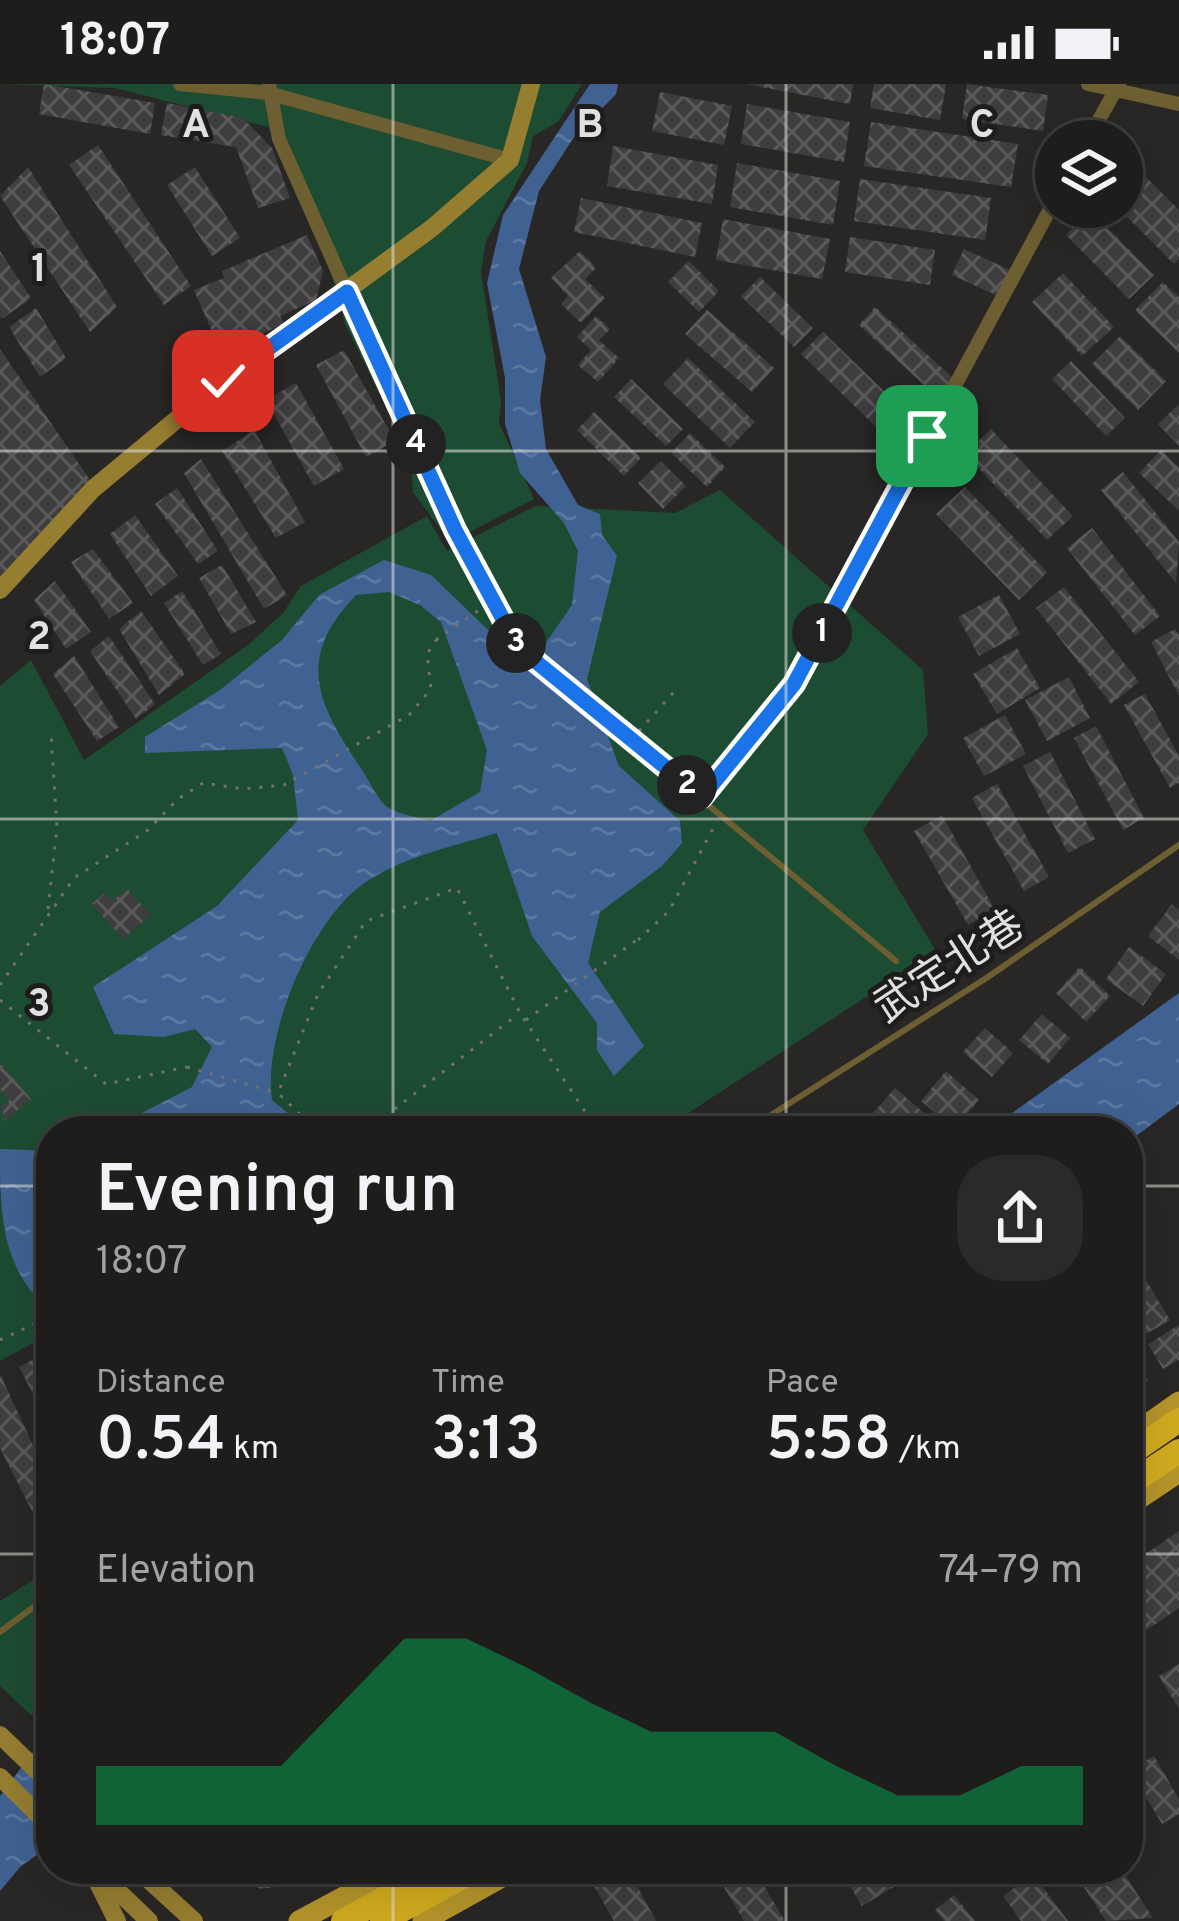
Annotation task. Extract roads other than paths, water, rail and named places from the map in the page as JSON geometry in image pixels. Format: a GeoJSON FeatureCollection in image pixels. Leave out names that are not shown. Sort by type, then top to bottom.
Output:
{"type":"FeatureCollection","features":[{"type":"Feature","properties":{"kind":"highway"},"geometry":{"type":"LineString","coordinates":[[1143,1445],[1179,1420]]}},
{"type":"Feature","properties":{"kind":"highway"},"geometry":{"type":"LineString","coordinates":[[1143,1475],[1179,1451]]}},
{"type":"Feature","properties":{"kind":"highway"},"geometry":{"type":"LineString","coordinates":[[343,1921],[411,1884]]}},
{"type":"Feature","properties":{"kind":"highway"},"geometry":{"type":"LineString","coordinates":[[382,1921],[450,1884]]}},
{"type":"Feature","properties":{"kind":"main road"},"geometry":{"type":"LineString","coordinates":[[1143,1427],[1179,1402]]}},
{"type":"Feature","properties":{"kind":"main road"},"geometry":{"type":"LineString","coordinates":[[1143,1496],[1179,1472]]}},
{"type":"Feature","properties":{"kind":"main road"},"geometry":{"type":"LineString","coordinates":[[299,1921],[368,1884]]}},
{"type":"Feature","properties":{"kind":"main road"},"geometry":{"type":"LineString","coordinates":[[423,1921],[489,1884]]}},
{"type":"Feature","properties":{"kind":"street"},"geometry":{"type":"LineString","coordinates":[[179,84],[269,88],[510,160]]}},
{"type":"Feature","properties":{"kind":"street"},"geometry":{"type":"LineString","coordinates":[[0,590],[93,489],[223,381],[347,292],[510,160],[531,84]]}},
{"type":"Feature","properties":{"kind":"street"},"geometry":{"type":"LineString","coordinates":[[1088,84],[1179,104]]}},
{"type":"Feature","properties":{"kind":"street"},"geometry":{"type":"LineString","coordinates":[[1100,120],[1118,87]]}},
{"type":"Feature","properties":{"kind":"street"},"geometry":{"type":"LineString","coordinates":[[269,88],[279,139],[347,292]]}},
{"type":"Feature","properties":{"kind":"street"},"geometry":{"type":"LineString","coordinates":[[847,586],[1040,228]]}},
{"type":"Feature","properties":{"kind":"street"},"geometry":{"type":"LineString","coordinates":[[3,1736],[36,1769]]}},
{"type":"Feature","properties":{"kind":"street"},"geometry":{"type":"LineString","coordinates":[[0,1777],[36,1812]]}},
{"type":"Feature","properties":{"kind":"street"},"geometry":{"type":"LineString","coordinates":[[100,1884],[117,1921]]}},
{"type":"Feature","properties":{"kind":"street"},"geometry":{"type":"LineString","coordinates":[[109,1884],[149,1921]]}},
{"type":"Feature","properties":{"kind":"street"},"geometry":{"type":"LineString","coordinates":[[153,1884],[194,1921]]}},
{"type":"Feature","properties":{"kind":"lane"},"geometry":{"type":"LineString","coordinates":[[347,292],[455,530],[518,647],[896,961]]}},
{"type":"Feature","properties":{"kind":"lane"},"geometry":{"type":"LineString","coordinates":[[702,797],[794,684],[847,586]]}},
{"type":"Feature","properties":{"kind":"lane","name":"武定北巷"},"geometry":{"type":"LineString","coordinates":[[770,1116],[988,977],[1179,845]]}},
{"type":"Feature","properties":{"kind":"lane"},"geometry":{"type":"LineString","coordinates":[[0,1632],[36,1605]]}},
{"type":"Feature","properties":{"kind":"water"},"geometry":{"type":"Polygon","coordinates":[[[590,84],[618,84],[616,94],[574,137],[539,191],[519,269],[546,357],[540,400],[546,449],[578,505],[600,514],[602,535],[617,556],[587,679],[619,766],[680,821],[682,843],[662,866],[600,912],[588,963],[644,1046],[614,1076],[597,1050],[597,1023],[532,936],[497,833],[385,871],[336,910],[304,960],[274,1048],[272,1100],[291,1116],[136,1116],[192,1087],[212,1047],[195,1029],[164,1037],[114,1034],[93,987],[217,906],[298,820],[293,775],[282,748],[145,753],[145,737],[220,690],[282,640],[319,595],[384,560],[431,575],[513,654],[543,647],[572,605],[578,551],[564,523],[520,473],[505,424],[505,378],[487,283],[503,215],[590,84]],[[389,592],[356,595],[325,639],[319,660],[319,681],[333,722],[382,802],[430,821],[480,792],[487,750],[441,622],[420,605],[389,592]]]}},
{"type":"Feature","properties":{"kind":"water"},"geometry":{"type":"Polygon","coordinates":[[[1179,993],[1179,1104],[1143,1131],[1143,1116],[1008,1116],[1179,993]]]}},
{"type":"Feature","properties":{"kind":"water"},"geometry":{"type":"Polygon","coordinates":[[[0,1149],[36,1150],[36,1296],[11,1254],[2,1213],[0,1149]]]}},
{"type":"Feature","properties":{"kind":"water"},"geometry":{"type":"Polygon","coordinates":[[[36,1748],[36,1856],[0,1891],[0,1796],[36,1748]]]}}]}
